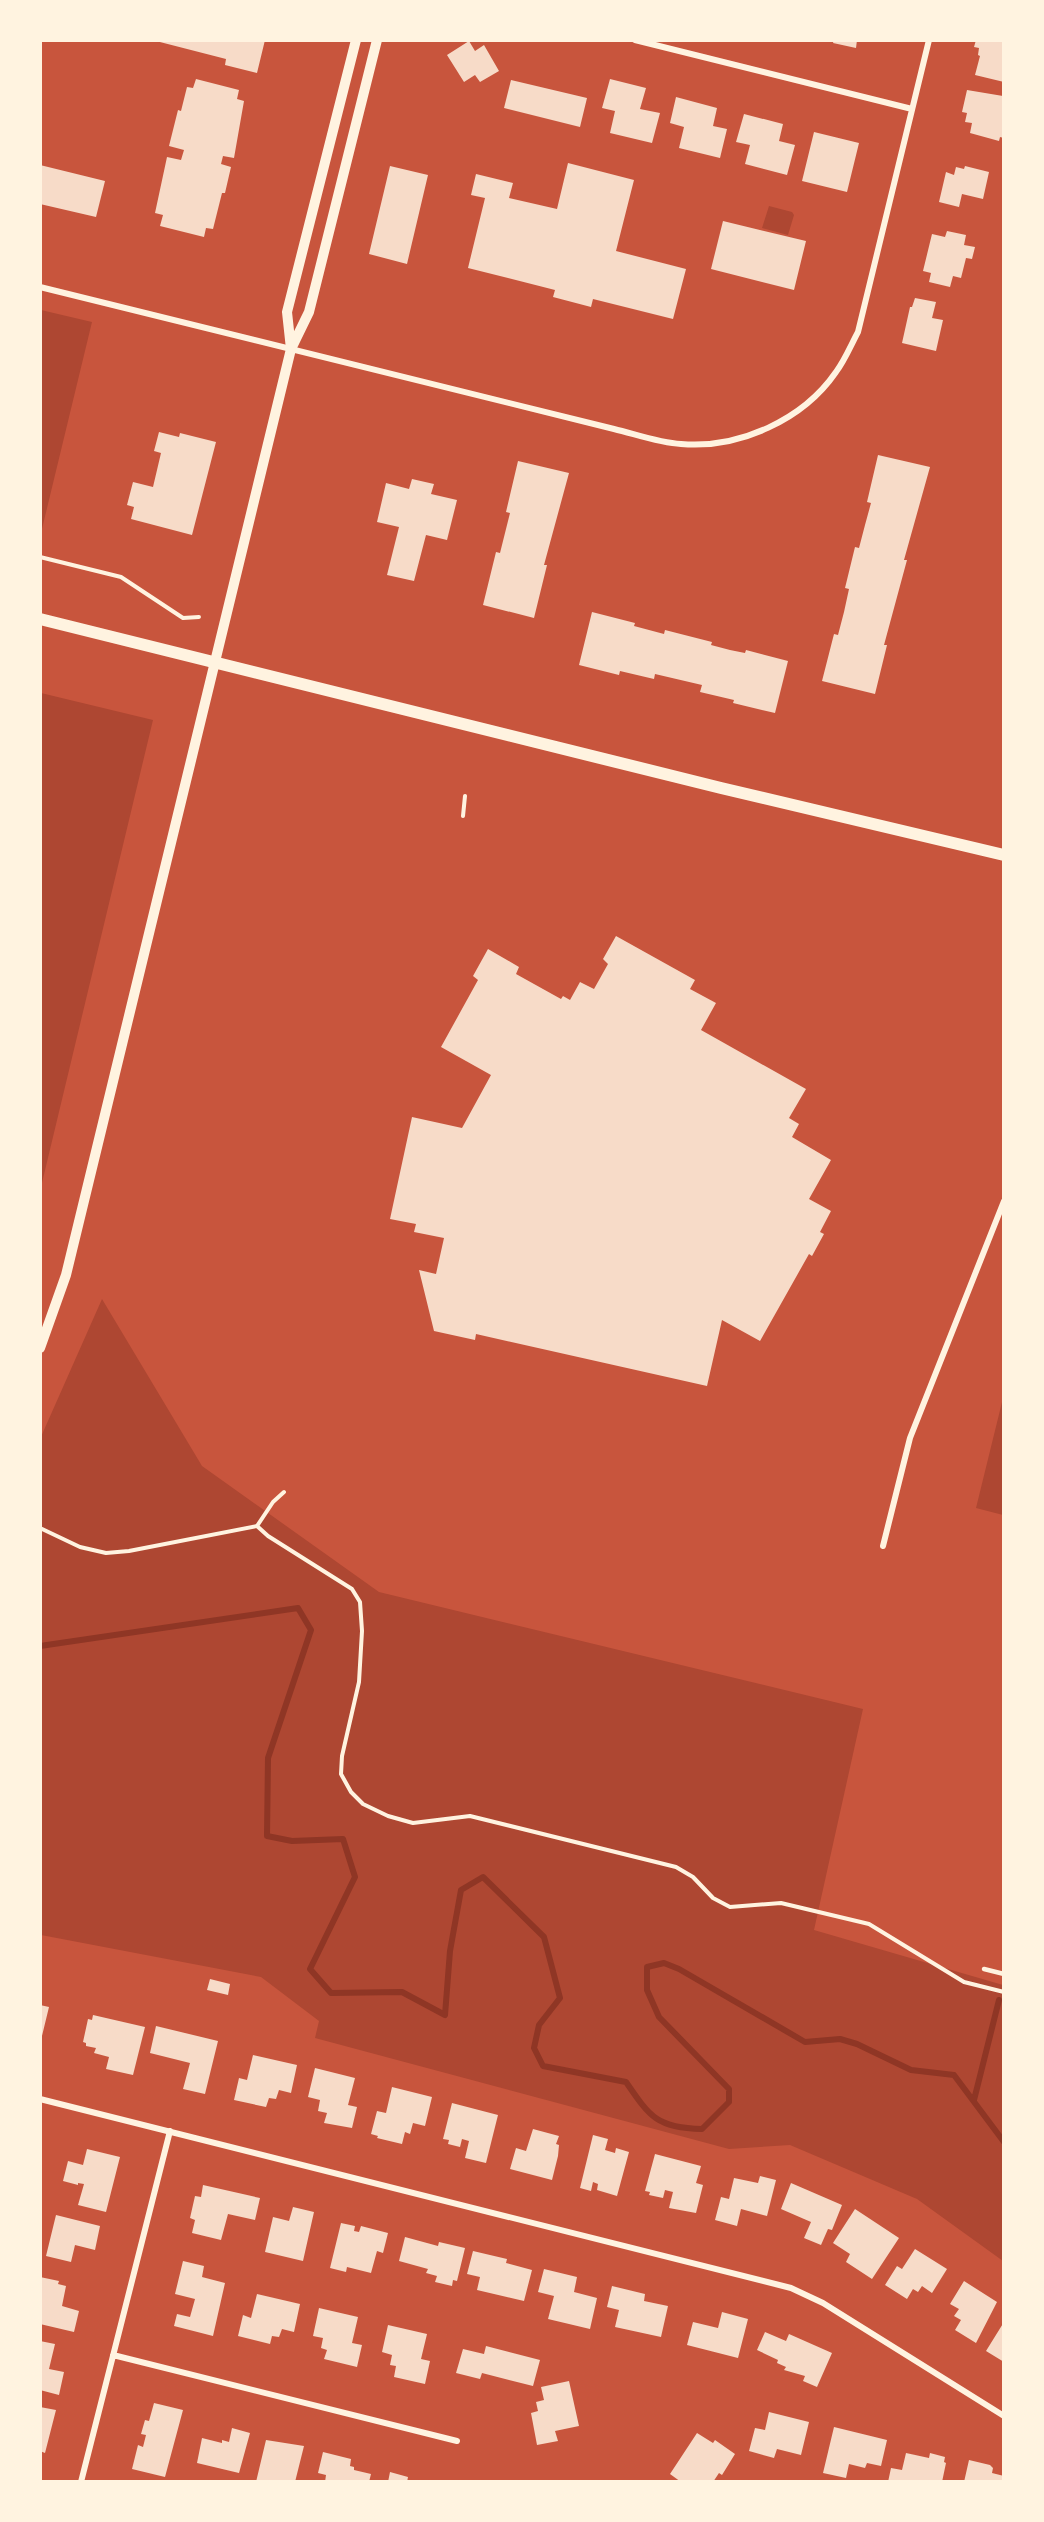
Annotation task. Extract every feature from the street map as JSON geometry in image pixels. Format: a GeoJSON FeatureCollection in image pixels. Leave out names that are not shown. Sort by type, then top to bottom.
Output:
{"type":"FeatureCollection","features":[{"type":"Feature","properties":{"kind":"main road"},"geometry":{"type":"LineString","coordinates":[[40,619],[721,788],[1004,855]]}},
{"type":"Feature","properties":{"kind":"street"},"geometry":{"type":"LineString","coordinates":[[291,349],[287,312],[356,40]]}},
{"type":"Feature","properties":{"kind":"street"},"geometry":{"type":"LineString","coordinates":[[40,1348],[66,1275],[213,662],[291,349],[309,312],[377,40]]}},
{"type":"Feature","properties":{"kind":"street"},"geometry":{"type":"LineString","coordinates":[[635,40],[912,110]]}},
{"type":"Feature","properties":{"kind":"street"},"geometry":{"type":"LineString","coordinates":[[40,287],[680,444],[720,443],[769,429],[803,406],[836,373],[858,332],[928,40]]}},
{"type":"Feature","properties":{"kind":"street"},"geometry":{"type":"LineString","coordinates":[[883,1546],[910,1438],[1004,1201]]}},
{"type":"Feature","properties":{"kind":"street"},"geometry":{"type":"LineString","coordinates":[[40,2100],[790,2288],[823,2303],[1004,2416]]}},
{"type":"Feature","properties":{"kind":"street"},"geometry":{"type":"LineString","coordinates":[[81,2481],[170,2131]]}},
{"type":"Feature","properties":{"kind":"street"},"geometry":{"type":"LineString","coordinates":[[113,2355],[458,2441]]}},
{"type":"Feature","properties":{"kind":"lane"},"geometry":{"type":"LineString","coordinates":[[984,1969],[1004,1974]]}},
{"type":"Feature","properties":{"kind":"path"},"geometry":{"type":"LineString","coordinates":[[40,557],[121,577],[183,618],[199,617]]}},
{"type":"Feature","properties":{"kind":"path"},"geometry":{"type":"LineString","coordinates":[[463,816],[465,796]]}},
{"type":"Feature","properties":{"kind":"path"},"geometry":{"type":"LineString","coordinates":[[40,1528],[80,1547],[106,1553],[129,1551],[256,1526],[273,1502],[284,1492]]}},
{"type":"Feature","properties":{"kind":"path"},"geometry":{"type":"LineString","coordinates":[[256,1526],[352,1589],[360,1602],[362,1631],[359,1682],[342,1756],[341,1774],[351,1792],[363,1804],[388,1816],[413,1823],[470,1816],[676,1868],[693,1877],[713,1898],[730,1907],[781,1903],[869,1924],[964,1982],[1004,1992]]}},
{"type":"Feature","properties":{"kind":"shaded area"},"geometry":{"type":"Polygon","coordinates":[[[769,206],[792,212],[794,215],[788,235],[762,228],[769,206]]]}},
{"type":"Feature","properties":{"kind":"shaded area"},"geometry":{"type":"Polygon","coordinates":[[[40,310],[92,322],[41,533],[40,310]]]}},
{"type":"Feature","properties":{"kind":"shaded area"},"geometry":{"type":"Polygon","coordinates":[[[40,693],[153,720],[41,1187],[40,693]]]}},
{"type":"Feature","properties":{"kind":"shaded area"},"geometry":{"type":"Polygon","coordinates":[[[102,1299],[202,1466],[379,1592],[863,1709],[814,1930],[1003,1985],[1003,2261],[917,2199],[790,2145],[729,2149],[315,2038],[319,2021],[261,1977],[41,1935],[40,1439],[102,1299]]]}},
{"type":"Feature","properties":{"kind":"shaded area"},"geometry":{"type":"Polygon","coordinates":[[[1003,1398],[1003,1515],[976,1508],[1003,1398]]]}},
{"type":"Feature","properties":{"kind":"building"},"geometry":{"type":"Polygon","coordinates":[[[265,40],[257,73],[225,65],[226,59],[156,41],[265,40]]]}},
{"type":"Feature","properties":{"kind":"building"},"geometry":{"type":"Polygon","coordinates":[[[834,40],[857,40],[856,48],[833,43],[834,40]]]}},
{"type":"Feature","properties":{"kind":"building"},"geometry":{"type":"Polygon","coordinates":[[[976,40],[1004,40],[1004,82],[975,75],[980,56],[978,55],[979,48],[974,47],[976,40]]]}},
{"type":"Feature","properties":{"kind":"building"},"geometry":{"type":"Polygon","coordinates":[[[469,41],[475,51],[484,45],[499,71],[480,82],[475,75],[464,82],[447,55],[469,41]]]}},
{"type":"Feature","properties":{"kind":"building"},"geometry":{"type":"Polygon","coordinates":[[[196,79],[239,90],[237,99],[244,101],[234,158],[223,156],[221,164],[231,167],[225,193],[222,193],[213,229],[206,228],[204,237],[160,226],[163,215],[155,213],[167,157],[181,160],[184,150],[169,146],[178,110],[181,111],[187,87],[193,88],[196,79]]]}},
{"type":"Feature","properties":{"kind":"building"},"geometry":{"type":"Polygon","coordinates":[[[610,79],[646,88],[640,109],[660,113],[652,143],[610,133],[615,111],[602,108],[610,79]]]}},
{"type":"Feature","properties":{"kind":"building"},"geometry":{"type":"Polygon","coordinates":[[[511,80],[587,98],[580,127],[504,108],[511,80]]]}},
{"type":"Feature","properties":{"kind":"building"},"geometry":{"type":"Polygon","coordinates":[[[967,90],[1003,96],[1004,138],[1000,137],[999,141],[970,133],[972,123],[965,122],[967,113],[962,112],[967,90]]]}},
{"type":"Feature","properties":{"kind":"building"},"geometry":{"type":"Polygon","coordinates":[[[676,97],[717,108],[713,126],[727,129],[720,158],[679,148],[684,127],[670,123],[676,97]]]}},
{"type":"Feature","properties":{"kind":"building"},"geometry":{"type":"Polygon","coordinates":[[[744,114],[783,124],[779,141],[795,145],[787,175],[745,164],[750,145],[736,142],[744,114]]]}},
{"type":"Feature","properties":{"kind":"building"},"geometry":{"type":"Polygon","coordinates":[[[814,132],[859,143],[847,192],[802,181],[814,132]]]}},
{"type":"Feature","properties":{"kind":"building"},"geometry":{"type":"Polygon","coordinates":[[[568,163],[634,180],[616,251],[686,269],[673,319],[593,299],[591,307],[553,297],[555,290],[468,268],[485,198],[471,195],[476,174],[513,183],[509,198],[557,209],[568,163]]]}},
{"type":"Feature","properties":{"kind":"building"},"geometry":{"type":"Polygon","coordinates":[[[40,165],[105,181],[96,217],[40,204],[40,165]]]}},
{"type":"Feature","properties":{"kind":"building"},"geometry":{"type":"Polygon","coordinates":[[[390,166],[428,175],[407,264],[369,254],[390,166]]]}},
{"type":"Feature","properties":{"kind":"building"},"geometry":{"type":"Polygon","coordinates":[[[965,166],[989,172],[983,199],[962,194],[959,207],[939,202],[946,172],[954,175],[956,167],[964,169],[965,166]]]}},
{"type":"Feature","properties":{"kind":"building"},"geometry":{"type":"Polygon","coordinates":[[[723,221],[806,241],[794,290],[711,269],[723,221]]]}},
{"type":"Feature","properties":{"kind":"building"},"geometry":{"type":"Polygon","coordinates":[[[947,231],[966,235],[964,245],[975,247],[972,259],[966,258],[961,278],[953,276],[950,287],[929,282],[931,273],[923,271],[932,234],[945,237],[947,231]]]}},
{"type":"Feature","properties":{"kind":"building"},"geometry":{"type":"Polygon","coordinates":[[[915,298],[936,302],[932,318],[943,320],[936,351],[902,343],[910,307],[915,298]]]}},
{"type":"Feature","properties":{"kind":"building"},"geometry":{"type":"Polygon","coordinates":[[[159,432],[179,437],[180,433],[216,442],[192,535],[131,519],[134,507],[127,505],[133,482],[153,487],[161,453],[154,451],[159,432]]]}},
{"type":"Feature","properties":{"kind":"building"},"geometry":{"type":"Polygon","coordinates":[[[878,455],[930,467],[904,560],[907,560],[884,645],[887,645],[875,694],[822,681],[834,634],[838,635],[844,612],[849,589],[845,588],[855,547],[859,548],[871,503],[867,502],[878,455]]]}},
{"type":"Feature","properties":{"kind":"building"},"geometry":{"type":"Polygon","coordinates":[[[518,461],[569,473],[544,565],[547,565],[534,618],[483,605],[496,552],[500,553],[510,513],[506,512],[518,461]]]}},
{"type":"Feature","properties":{"kind":"building"},"geometry":{"type":"Polygon","coordinates":[[[412,479],[434,484],[431,494],[457,500],[447,540],[426,535],[414,581],[387,575],[399,527],[377,522],[386,483],[409,489],[412,479]]]}},
{"type":"Feature","properties":{"kind":"building"},"geometry":{"type":"Polygon","coordinates":[[[592,612],[635,623],[634,626],[664,634],[665,630],[712,642],[711,645],[730,650],[745,653],[746,650],[788,661],[775,713],[700,692],[702,685],[655,674],[654,679],[620,671],[619,675],[579,665],[592,612]]]}},
{"type":"Feature","properties":{"kind":"building"},"geometry":{"type":"Polygon","coordinates":[[[616,936],[695,980],[690,989],[716,1003],[701,1030],[806,1089],[789,1118],[799,1124],[792,1137],[831,1160],[809,1199],[831,1211],[820,1232],[824,1234],[812,1256],[809,1254],[760,1341],[722,1320],[707,1386],[476,1334],[475,1340],[434,1331],[419,1270],[436,1274],[444,1238],[414,1232],[416,1224],[390,1219],[412,1117],[462,1128],[491,1075],[441,1047],[478,980],[473,976],[488,949],[519,967],[516,974],[561,999],[563,996],[570,1000],[580,982],[594,989],[608,964],[603,959],[616,936]]]}},
{"type":"Feature","properties":{"kind":"building"},"geometry":{"type":"Polygon","coordinates":[[[210,1979],[230,1984],[228,1995],[207,1990],[210,1979]]]}},
{"type":"Feature","properties":{"kind":"building"},"geometry":{"type":"Polygon","coordinates":[[[40,2005],[49,2007],[41,2040],[40,2040],[40,2005]]]}},
{"type":"Feature","properties":{"kind":"building"},"geometry":{"type":"Polygon","coordinates":[[[93,2015],[145,2027],[133,2075],[106,2069],[109,2057],[94,2053],[96,2048],[86,2046],[83,2042],[88,2019],[92,2020],[93,2015]]]}},
{"type":"Feature","properties":{"kind":"building"},"geometry":{"type":"Polygon","coordinates":[[[156,2026],[218,2041],[205,2094],[183,2089],[190,2063],[150,2053],[156,2026]]]}},
{"type":"Feature","properties":{"kind":"building"},"geometry":{"type":"Polygon","coordinates":[[[253,2055],[297,2065],[291,2093],[279,2090],[276,2099],[269,2098],[266,2107],[234,2100],[239,2078],[247,2080],[253,2055]]]}},
{"type":"Feature","properties":{"kind":"building"},"geometry":{"type":"Polygon","coordinates":[[[315,2068],[355,2078],[348,2105],[357,2107],[352,2128],[324,2123],[327,2113],[318,2111],[320,2100],[308,2097],[315,2068]]]}},
{"type":"Feature","properties":{"kind":"building"},"geometry":{"type":"Polygon","coordinates":[[[392,2087],[432,2097],[425,2126],[413,2123],[410,2134],[405,2132],[402,2144],[377,2138],[378,2136],[371,2134],[377,2111],[386,2113],[392,2087]]]}},
{"type":"Feature","properties":{"kind":"building"},"geometry":{"type":"Polygon","coordinates":[[[452,2103],[498,2115],[486,2163],[465,2158],[469,2141],[462,2139],[460,2147],[448,2144],[449,2140],[443,2139],[452,2103]]]}},
{"type":"Feature","properties":{"kind":"building"},"geometry":{"type":"Polygon","coordinates":[[[533,2129],[559,2136],[556,2144],[559,2145],[558,2156],[552,2180],[510,2169],[516,2148],[526,2151],[533,2129]]]}},
{"type":"Feature","properties":{"kind":"building"},"geometry":{"type":"Polygon","coordinates":[[[593,2135],[608,2139],[605,2150],[615,2153],[616,2148],[629,2152],[617,2196],[597,2190],[598,2184],[593,2182],[591,2191],[580,2188],[593,2135]]]}},
{"type":"Feature","properties":{"kind":"building"},"geometry":{"type":"Polygon","coordinates":[[[87,2149],[120,2157],[106,2212],[78,2205],[84,2184],[78,2183],[78,2185],[63,2181],[68,2161],[83,2165],[87,2149]]]}},
{"type":"Feature","properties":{"kind":"building"},"geometry":{"type":"Polygon","coordinates":[[[655,2154],[701,2166],[696,2183],[703,2185],[696,2213],[669,2208],[673,2192],[665,2190],[663,2198],[649,2195],[650,2192],[645,2191],[655,2154]]]}},
{"type":"Feature","properties":{"kind":"building"},"geometry":{"type":"Polygon","coordinates":[[[760,2176],[776,2180],[767,2216],[741,2209],[737,2226],[715,2220],[721,2197],[729,2199],[734,2178],[758,2183],[760,2176]]]}},
{"type":"Feature","properties":{"kind":"building"},"geometry":{"type":"Polygon","coordinates":[[[791,2183],[842,2205],[832,2230],[828,2229],[821,2245],[804,2238],[811,2222],[781,2209],[791,2183]]]}},
{"type":"Feature","properties":{"kind":"building"},"geometry":{"type":"Polygon","coordinates":[[[203,2185],[260,2198],[255,2220],[228,2214],[221,2240],[192,2233],[195,2220],[190,2218],[195,2196],[201,2197],[203,2185]]]}},
{"type":"Feature","properties":{"kind":"building"},"geometry":{"type":"Polygon","coordinates":[[[293,2207],[314,2212],[303,2261],[265,2252],[273,2217],[289,2221],[293,2207]]]}},
{"type":"Feature","properties":{"kind":"building"},"geometry":{"type":"Polygon","coordinates":[[[855,2209],[899,2238],[872,2279],[846,2262],[850,2254],[833,2243],[855,2209]]]}},
{"type":"Feature","properties":{"kind":"building"},"geometry":{"type":"Polygon","coordinates":[[[56,2215],[100,2226],[95,2250],[75,2245],[71,2262],[46,2256],[56,2215]]]}},
{"type":"Feature","properties":{"kind":"building"},"geometry":{"type":"Polygon","coordinates":[[[341,2223],[355,2226],[354,2231],[359,2232],[361,2226],[388,2233],[383,2253],[377,2251],[371,2273],[347,2267],[346,2272],[330,2268],[341,2223]]]}},
{"type":"Feature","properties":{"kind":"building"},"geometry":{"type":"Polygon","coordinates":[[[405,2237],[438,2246],[439,2242],[465,2248],[457,2281],[453,2280],[452,2286],[435,2282],[437,2276],[426,2273],[428,2269],[399,2261],[405,2237]]]}},
{"type":"Feature","properties":{"kind":"building"},"geometry":{"type":"Polygon","coordinates":[[[915,2249],[947,2269],[932,2293],[922,2286],[918,2292],[913,2289],[907,2299],[885,2285],[897,2266],[902,2269],[915,2249]]]}},
{"type":"Feature","properties":{"kind":"building"},"geometry":{"type":"Polygon","coordinates":[[[473,2251],[507,2259],[506,2263],[532,2270],[524,2301],[477,2290],[480,2277],[467,2274],[473,2251]]]}},
{"type":"Feature","properties":{"kind":"building"},"geometry":{"type":"Polygon","coordinates":[[[183,2261],[204,2266],[202,2277],[225,2283],[213,2336],[174,2326],[177,2314],[190,2317],[195,2299],[175,2294],[183,2261]]]}},
{"type":"Feature","properties":{"kind":"building"},"geometry":{"type":"Polygon","coordinates":[[[544,2269],[577,2277],[574,2292],[597,2298],[590,2329],[548,2319],[554,2296],[538,2292],[544,2269]]]}},
{"type":"Feature","properties":{"kind":"building"},"geometry":{"type":"Polygon","coordinates":[[[40,2277],[59,2281],[58,2284],[66,2286],[62,2306],[79,2311],[74,2332],[40,2324],[40,2277]]]}},
{"type":"Feature","properties":{"kind":"building"},"geometry":{"type":"Polygon","coordinates":[[[964,2281],[997,2302],[976,2343],[955,2330],[961,2320],[954,2316],[959,2309],[950,2304],[964,2281]]]}},
{"type":"Feature","properties":{"kind":"building"},"geometry":{"type":"Polygon","coordinates":[[[612,2286],[645,2294],[644,2301],[668,2306],[661,2337],[615,2327],[619,2310],[607,2307],[612,2286]]]}},
{"type":"Feature","properties":{"kind":"building"},"geometry":{"type":"Polygon","coordinates":[[[257,2294],[300,2304],[294,2332],[282,2329],[279,2337],[272,2336],[270,2344],[238,2336],[243,2315],[251,2318],[257,2294]]]}},
{"type":"Feature","properties":{"kind":"building"},"geometry":{"type":"Polygon","coordinates":[[[319,2308],[358,2317],[352,2343],[362,2345],[357,2367],[324,2359],[327,2350],[321,2348],[323,2338],[313,2336],[319,2308]]]}},
{"type":"Feature","properties":{"kind":"building"},"geometry":{"type":"Polygon","coordinates":[[[722,2312],[748,2319],[738,2358],[687,2345],[693,2322],[718,2328],[722,2312]]]}},
{"type":"Feature","properties":{"kind":"building"},"geometry":{"type":"Polygon","coordinates":[[[1004,2322],[1004,2362],[986,2351],[1004,2322]]]}},
{"type":"Feature","properties":{"kind":"building"},"geometry":{"type":"Polygon","coordinates":[[[388,2325],[427,2334],[421,2359],[430,2361],[425,2384],[394,2377],[396,2366],[390,2365],[392,2355],[382,2352],[388,2325]]]}},
{"type":"Feature","properties":{"kind":"building"},"geometry":{"type":"Polygon","coordinates":[[[765,2332],[786,2341],[789,2334],[832,2353],[817,2387],[803,2381],[805,2376],[784,2370],[786,2367],[777,2363],[778,2360],[757,2350],[765,2332]]]}},
{"type":"Feature","properties":{"kind":"building"},"geometry":{"type":"Polygon","coordinates":[[[40,2341],[55,2344],[49,2369],[64,2372],[59,2395],[40,2390],[40,2341]]]}},
{"type":"Feature","properties":{"kind":"building"},"geometry":{"type":"Polygon","coordinates":[[[486,2346],[540,2360],[533,2386],[482,2373],[480,2379],[456,2373],[463,2349],[484,2354],[486,2346]]]}},
{"type":"Feature","properties":{"kind":"building"},"geometry":{"type":"Polygon","coordinates":[[[569,2381],[579,2426],[555,2431],[558,2441],[537,2445],[531,2413],[538,2411],[536,2402],[544,2400],[541,2387],[569,2381]]]}},
{"type":"Feature","properties":{"kind":"building"},"geometry":{"type":"Polygon","coordinates":[[[154,2403],[183,2410],[165,2477],[132,2469],[138,2445],[143,2447],[146,2435],[141,2434],[145,2420],[149,2421],[154,2403]]]}},
{"type":"Feature","properties":{"kind":"building"},"geometry":{"type":"Polygon","coordinates":[[[40,2407],[56,2410],[45,2453],[40,2451],[40,2407]]]}},
{"type":"Feature","properties":{"kind":"building"},"geometry":{"type":"Polygon","coordinates":[[[769,2412],[809,2422],[801,2455],[777,2449],[774,2458],[749,2451],[755,2428],[765,2430],[769,2412]]]}},
{"type":"Feature","properties":{"kind":"building"},"geometry":{"type":"Polygon","coordinates":[[[834,2427],[887,2440],[881,2466],[867,2463],[865,2468],[849,2464],[846,2478],[823,2473],[834,2427]]]}},
{"type":"Feature","properties":{"kind":"building"},"geometry":{"type":"Polygon","coordinates":[[[232,2428],[250,2433],[239,2473],[197,2463],[202,2438],[222,2443],[222,2440],[229,2442],[232,2428]]]}},
{"type":"Feature","properties":{"kind":"building"},"geometry":{"type":"Polygon","coordinates":[[[697,2433],[713,2443],[715,2440],[735,2454],[722,2475],[719,2473],[713,2482],[681,2482],[670,2474],[697,2433]]]}},
{"type":"Feature","properties":{"kind":"building"},"geometry":{"type":"Polygon","coordinates":[[[266,2440],[304,2446],[295,2482],[256,2482],[266,2440]]]}},
{"type":"Feature","properties":{"kind":"building"},"geometry":{"type":"Polygon","coordinates":[[[323,2452],[351,2459],[350,2466],[354,2467],[354,2470],[371,2474],[369,2482],[325,2482],[326,2475],[318,2473],[323,2452]]]}},
{"type":"Feature","properties":{"kind":"building"},"geometry":{"type":"Polygon","coordinates":[[[906,2453],[929,2458],[930,2453],[945,2457],[942,2482],[888,2482],[891,2468],[902,2470],[906,2453]]]}},
{"type":"Feature","properties":{"kind":"building"},"geometry":{"type":"Polygon","coordinates":[[[969,2460],[990,2465],[993,2468],[992,2473],[1004,2476],[1004,2482],[964,2482],[969,2460]]]}},
{"type":"Feature","properties":{"kind":"building"},"geometry":{"type":"Polygon","coordinates":[[[390,2472],[408,2477],[407,2482],[388,2482],[390,2472]]]}},
{"type":"Feature","properties":{"kind":"waterway"},"geometry":{"type":"LineString","coordinates":[[40,1646],[298,1608],[311,1630],[268,1758],[267,1836],[292,1841],[343,1839],[355,1877],[310,1969],[331,1993],[402,1992],[445,2015],[450,1951],[461,1890],[483,1877],[544,1937],[560,1998],[539,2025],[534,2048],[543,2066],[626,2082],[656,2118],[675,2126],[702,2129],[729,2102],[729,2089],[659,2017],[647,1990],[647,1967],[664,1963],[679,1969],[805,2042],[840,2039],[857,2044],[911,2070],[954,2075],[1004,2142]]}},
{"type":"Feature","properties":{"kind":"waterway"},"geometry":{"type":"LineString","coordinates":[[974,2100],[999,2000]]}}]}
